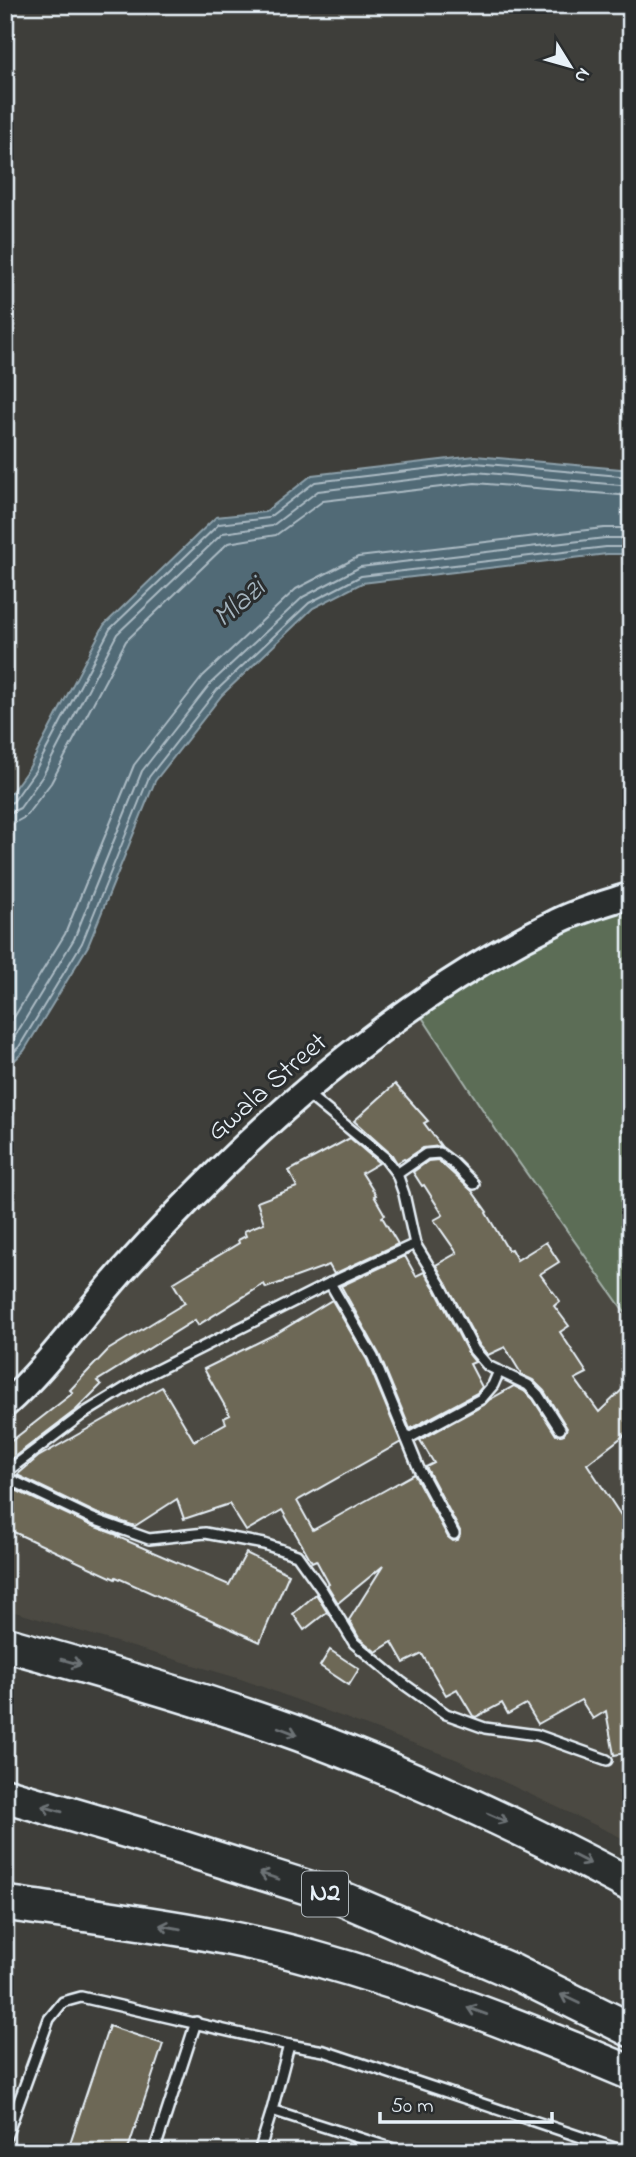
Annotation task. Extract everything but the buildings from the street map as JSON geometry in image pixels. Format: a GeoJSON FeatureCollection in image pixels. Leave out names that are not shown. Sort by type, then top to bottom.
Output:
{"type":"FeatureCollection","features":[{"type":"Feature","properties":{"kind":"highway"},"geometry":{"type":"LineString","coordinates":[[5,1644],[271,1724],[412,1779],[531,1833],[631,1885]]}},
{"type":"Feature","properties":{"kind":"highway","name":"N2"},"geometry":{"type":"LineString","coordinates":[[5,1795],[341,1898],[514,1972],[631,2030]]}},
{"type":"Feature","properties":{"kind":"highway"},"geometry":{"type":"LineString","coordinates":[[5,1903],[170,1926],[310,1957],[411,1986],[535,2032],[631,2073]]}},
{"type":"Feature","properties":{"kind":"street","name":"Gwala Street"},"geometry":{"type":"LineString","coordinates":[[5,1405],[28,1384],[127,1266],[240,1149],[347,1057],[455,977],[558,920],[631,895]]}},
{"type":"Feature","properties":{"kind":"lane"},"geometry":{"type":"LineString","coordinates":[[305,1093],[384,1157],[397,1174],[415,1244],[441,1286],[474,1350],[488,1366],[528,1385],[538,1395],[560,1429]]}},
{"type":"Feature","properties":{"kind":"lane"},"geometry":{"type":"LineString","coordinates":[[397,1174],[426,1154],[440,1153],[452,1161],[474,1184]]}},
{"type":"Feature","properties":{"kind":"lane"},"geometry":{"type":"LineString","coordinates":[[415,1244],[330,1283],[145,1376],[83,1414],[5,1475],[93,1519],[149,1538],[205,1533],[264,1544],[297,1555],[354,1643],[401,1682],[446,1714],[485,1728],[537,1735],[607,1760]]}},
{"type":"Feature","properties":{"kind":"lane"},"geometry":{"type":"LineString","coordinates":[[330,1283],[373,1357],[419,1469],[454,1534]]}},
{"type":"Feature","properties":{"kind":"lane"},"geometry":{"type":"LineString","coordinates":[[407,1439],[481,1399],[493,1385],[499,1371]]}},
{"type":"Feature","properties":{"kind":"lane"},"geometry":{"type":"LineString","coordinates":[[5,2140],[48,2019],[62,2002],[81,1997],[324,2051],[626,2152]]}},
{"type":"Feature","properties":{"kind":"lane"},"geometry":{"type":"LineString","coordinates":[[154,2152],[196,2022]]}},
{"type":"Feature","properties":{"kind":"lane"},"geometry":{"type":"LineString","coordinates":[[259,2152],[289,2045]]}},
{"type":"Feature","properties":{"kind":"lane"},"geometry":{"type":"LineString","coordinates":[[272,2110],[403,2152]]}},
{"type":"Feature","properties":{"kind":"shaded area"},"geometry":{"type":"Polygon","coordinates":[[[416,1008],[498,1133],[631,1321],[631,1842],[458,1760],[241,1679],[5,1609],[5,1406],[242,1149],[416,1008]]]}},
{"type":"Feature","properties":{"kind":"green space"},"geometry":{"type":"Polygon","coordinates":[[[631,896],[631,1321],[498,1133],[416,1008],[631,896]]]}},
{"type":"Feature","properties":{"kind":"water","name":"Mlazi"},"geometry":{"type":"Polygon","coordinates":[[[475,456],[631,470],[631,554],[607,554],[362,583],[313,608],[222,695],[155,781],[88,946],[24,1051],[5,1070],[5,801],[29,768],[104,625],[216,517],[265,512],[312,475],[475,456]]]}}]}
